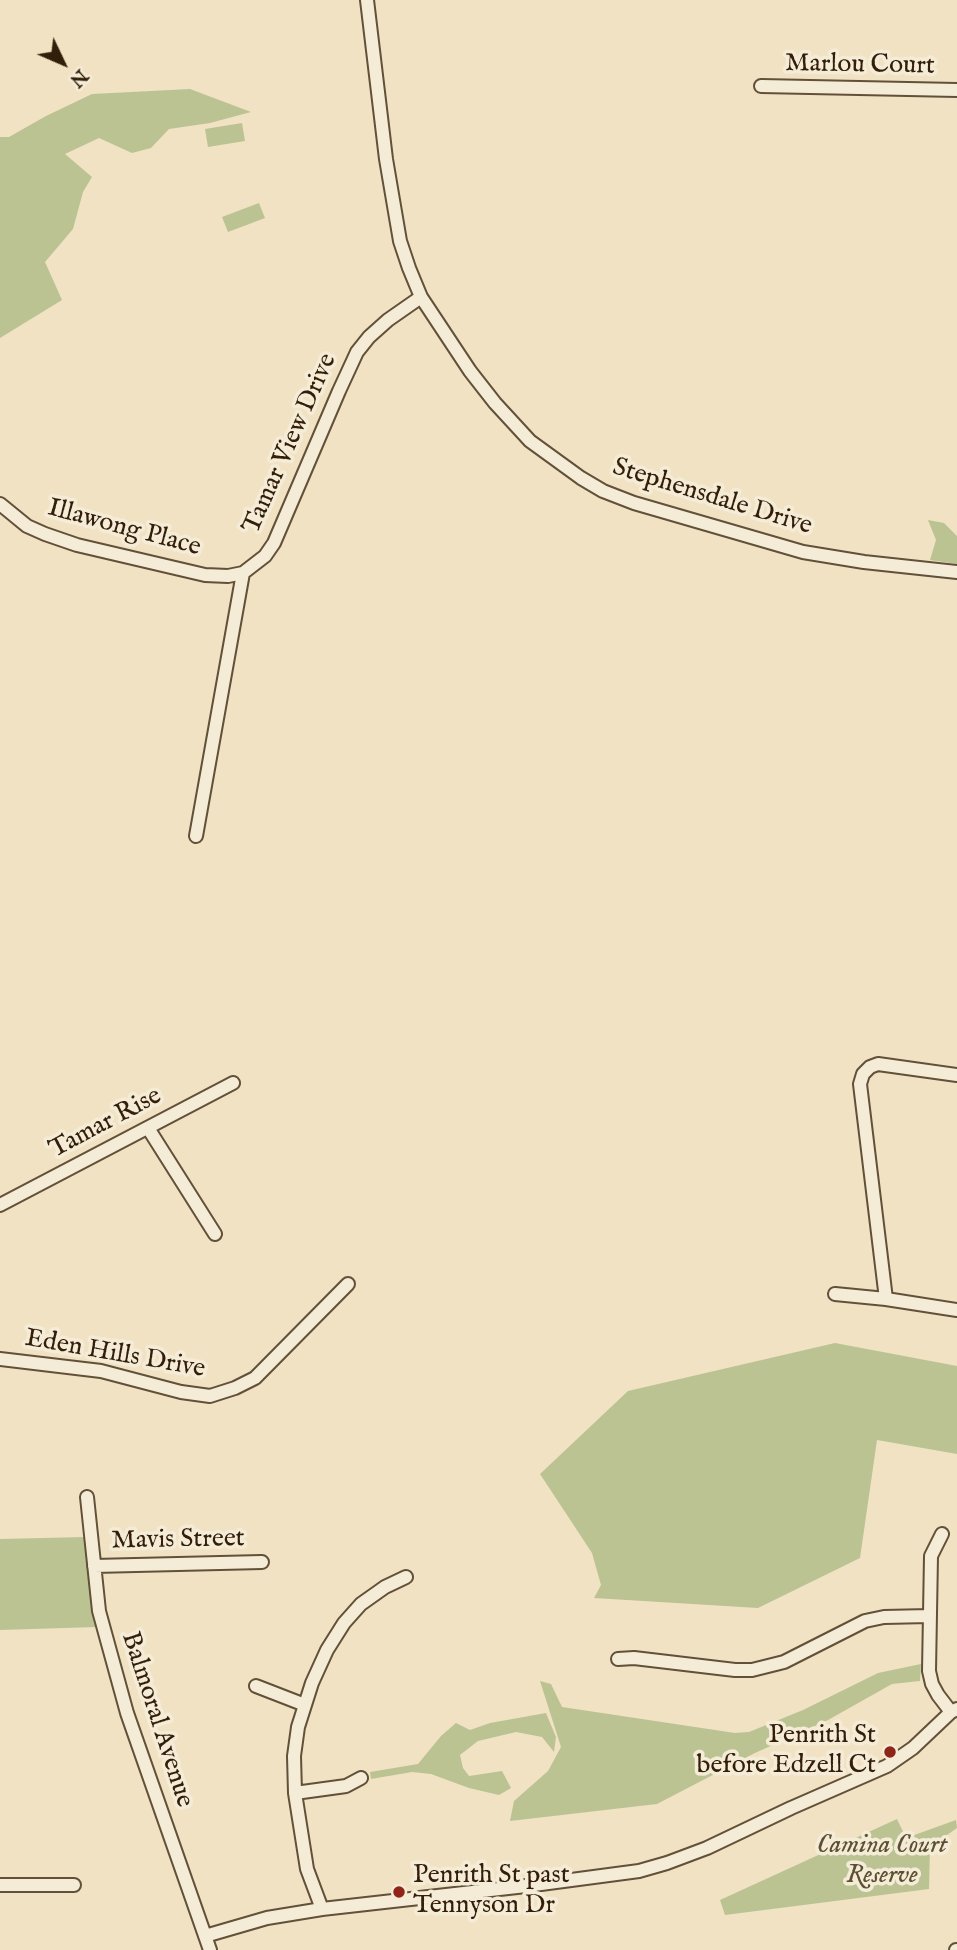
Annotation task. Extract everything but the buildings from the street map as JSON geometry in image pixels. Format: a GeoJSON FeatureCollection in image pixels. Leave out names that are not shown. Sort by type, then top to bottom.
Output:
{"type":"FeatureCollection","features":[{"type":"Feature","properties":{"kind":"street","name":"Stephensdale Drive"},"geometry":{"type":"LineString","coordinates":[[367,0],[386,159],[396,221],[409,268],[421,297],[470,371],[517,428],[546,454],[603,491],[634,503],[800,552],[957,572]]}},
{"type":"Feature","properties":{"kind":"street","name":"Marlou Court"},"geometry":{"type":"LineString","coordinates":[[761,86],[957,90]]}},
{"type":"Feature","properties":{"kind":"street","name":"Tamar View Drive"},"geometry":{"type":"LineString","coordinates":[[243,573],[259,561],[274,543],[357,352],[387,320],[421,297]]}},
{"type":"Feature","properties":{"kind":"street","name":"Illawong Place"},"geometry":{"type":"LineString","coordinates":[[0,504],[27,526],[77,545],[205,575],[228,576],[243,573]]}},
{"type":"Feature","properties":{"kind":"street"},"geometry":{"type":"LineString","coordinates":[[196,835],[243,573]]}},
{"type":"Feature","properties":{"kind":"street"},"geometry":{"type":"LineString","coordinates":[[886,1299],[860,1083],[863,1074],[878,1064],[957,1075]]}},
{"type":"Feature","properties":{"kind":"street","name":"Tamar Rise"},"geometry":{"type":"LineString","coordinates":[[0,1205],[233,1083]]}},
{"type":"Feature","properties":{"kind":"street"},"geometry":{"type":"LineString","coordinates":[[148,1128],[215,1234]]}},
{"type":"Feature","properties":{"kind":"street","name":"Eden Hills Drive"},"geometry":{"type":"LineString","coordinates":[[0,1359],[101,1371],[181,1392],[210,1396],[255,1378],[348,1284]]}},
{"type":"Feature","properties":{"kind":"street"},"geometry":{"type":"LineString","coordinates":[[835,1294],[957,1310]]}},
{"type":"Feature","properties":{"kind":"street","name":"Balmoral Avenue"},"geometry":{"type":"LineString","coordinates":[[87,1497],[99,1611],[127,1713],[210,1950]]}},
{"type":"Feature","properties":{"kind":"street"},"geometry":{"type":"LineString","coordinates":[[205,1936],[267,1918],[322,1909],[639,1871],[707,1848],[887,1766],[913,1748],[954,1711],[932,1684],[929,1671],[931,1556],[942,1534]]}},
{"type":"Feature","properties":{"kind":"street","name":"Mavis Street"},"geometry":{"type":"LineString","coordinates":[[94,1566],[262,1562]]}},
{"type":"Feature","properties":{"kind":"street"},"geometry":{"type":"LineString","coordinates":[[322,1909],[307,1869],[295,1793],[294,1756],[298,1727],[312,1683],[327,1650],[344,1623],[361,1604],[385,1587],[406,1577]]}},
{"type":"Feature","properties":{"kind":"street"},"geometry":{"type":"LineString","coordinates":[[618,1659],[634,1658],[752,1670],[784,1662],[865,1620],[929,1616]]}},
{"type":"Feature","properties":{"kind":"street"},"geometry":{"type":"LineString","coordinates":[[256,1686],[305,1705]]}},
{"type":"Feature","properties":{"kind":"street"},"geometry":{"type":"LineString","coordinates":[[295,1793],[346,1786],[362,1778]]}},
{"type":"Feature","properties":{"kind":"street"},"geometry":{"type":"LineString","coordinates":[[0,1885],[74,1885]]}},
{"type":"Feature","properties":{"kind":"green space"},"geometry":{"type":"Polygon","coordinates":[[[190,89],[251,112],[210,123],[169,129],[151,148],[132,153],[99,138],[65,154],[92,177],[83,192],[73,229],[45,262],[62,300],[0,338],[0,137],[9,137],[92,94],[190,89]]]}},
{"type":"Feature","properties":{"kind":"green space"},"geometry":{"type":"Polygon","coordinates":[[[242,123],[245,141],[208,147],[205,129],[242,123]]]}},
{"type":"Feature","properties":{"kind":"green space"},"geometry":{"type":"Polygon","coordinates":[[[259,203],[265,218],[228,232],[222,217],[259,203]]]}},
{"type":"Feature","properties":{"kind":"green space"},"geometry":{"type":"Polygon","coordinates":[[[928,520],[944,523],[957,536],[957,564],[930,560],[936,540],[928,520]]]}},
{"type":"Feature","properties":{"kind":"green space"},"geometry":{"type":"Polygon","coordinates":[[[835,1343],[957,1366],[957,1454],[877,1440],[860,1558],[758,1608],[594,1598],[601,1585],[592,1553],[540,1474],[628,1391],[835,1343]]]}},
{"type":"Feature","properties":{"kind":"green space"},"geometry":{"type":"Polygon","coordinates":[[[85,1537],[97,1627],[0,1630],[0,1539],[85,1537]]]}},
{"type":"Feature","properties":{"kind":"green space"},"geometry":{"type":"Polygon","coordinates":[[[921,1664],[920,1681],[892,1684],[828,1720],[755,1753],[657,1804],[510,1821],[514,1801],[548,1771],[561,1747],[540,1681],[551,1684],[562,1707],[735,1733],[749,1732],[803,1710],[878,1673],[921,1664]]]}},
{"type":"Feature","properties":{"kind":"green space"},"geometry":{"type":"Polygon","coordinates":[[[546,1713],[556,1737],[554,1752],[542,1737],[516,1732],[478,1741],[460,1755],[463,1768],[469,1776],[502,1771],[511,1788],[499,1795],[469,1788],[431,1774],[412,1772],[371,1779],[370,1772],[418,1764],[441,1736],[456,1723],[470,1730],[490,1723],[546,1713]]]}},
{"type":"Feature","properties":{"kind":"green space","name":"Camina Court Reserve"},"geometry":{"type":"Polygon","coordinates":[[[897,1819],[906,1838],[956,1820],[957,1828],[930,1847],[929,1889],[725,1915],[720,1900],[897,1819]]]}},
{"type":"Feature","properties":{"kind":"place","name":"Penrith St before Edzell Ct"},"geometry":{"type":"Point","coordinates":[890,1752]}},
{"type":"Feature","properties":{"kind":"place","name":"Penrith St past Tennyson Dr"},"geometry":{"type":"Point","coordinates":[399,1892]}}]}
